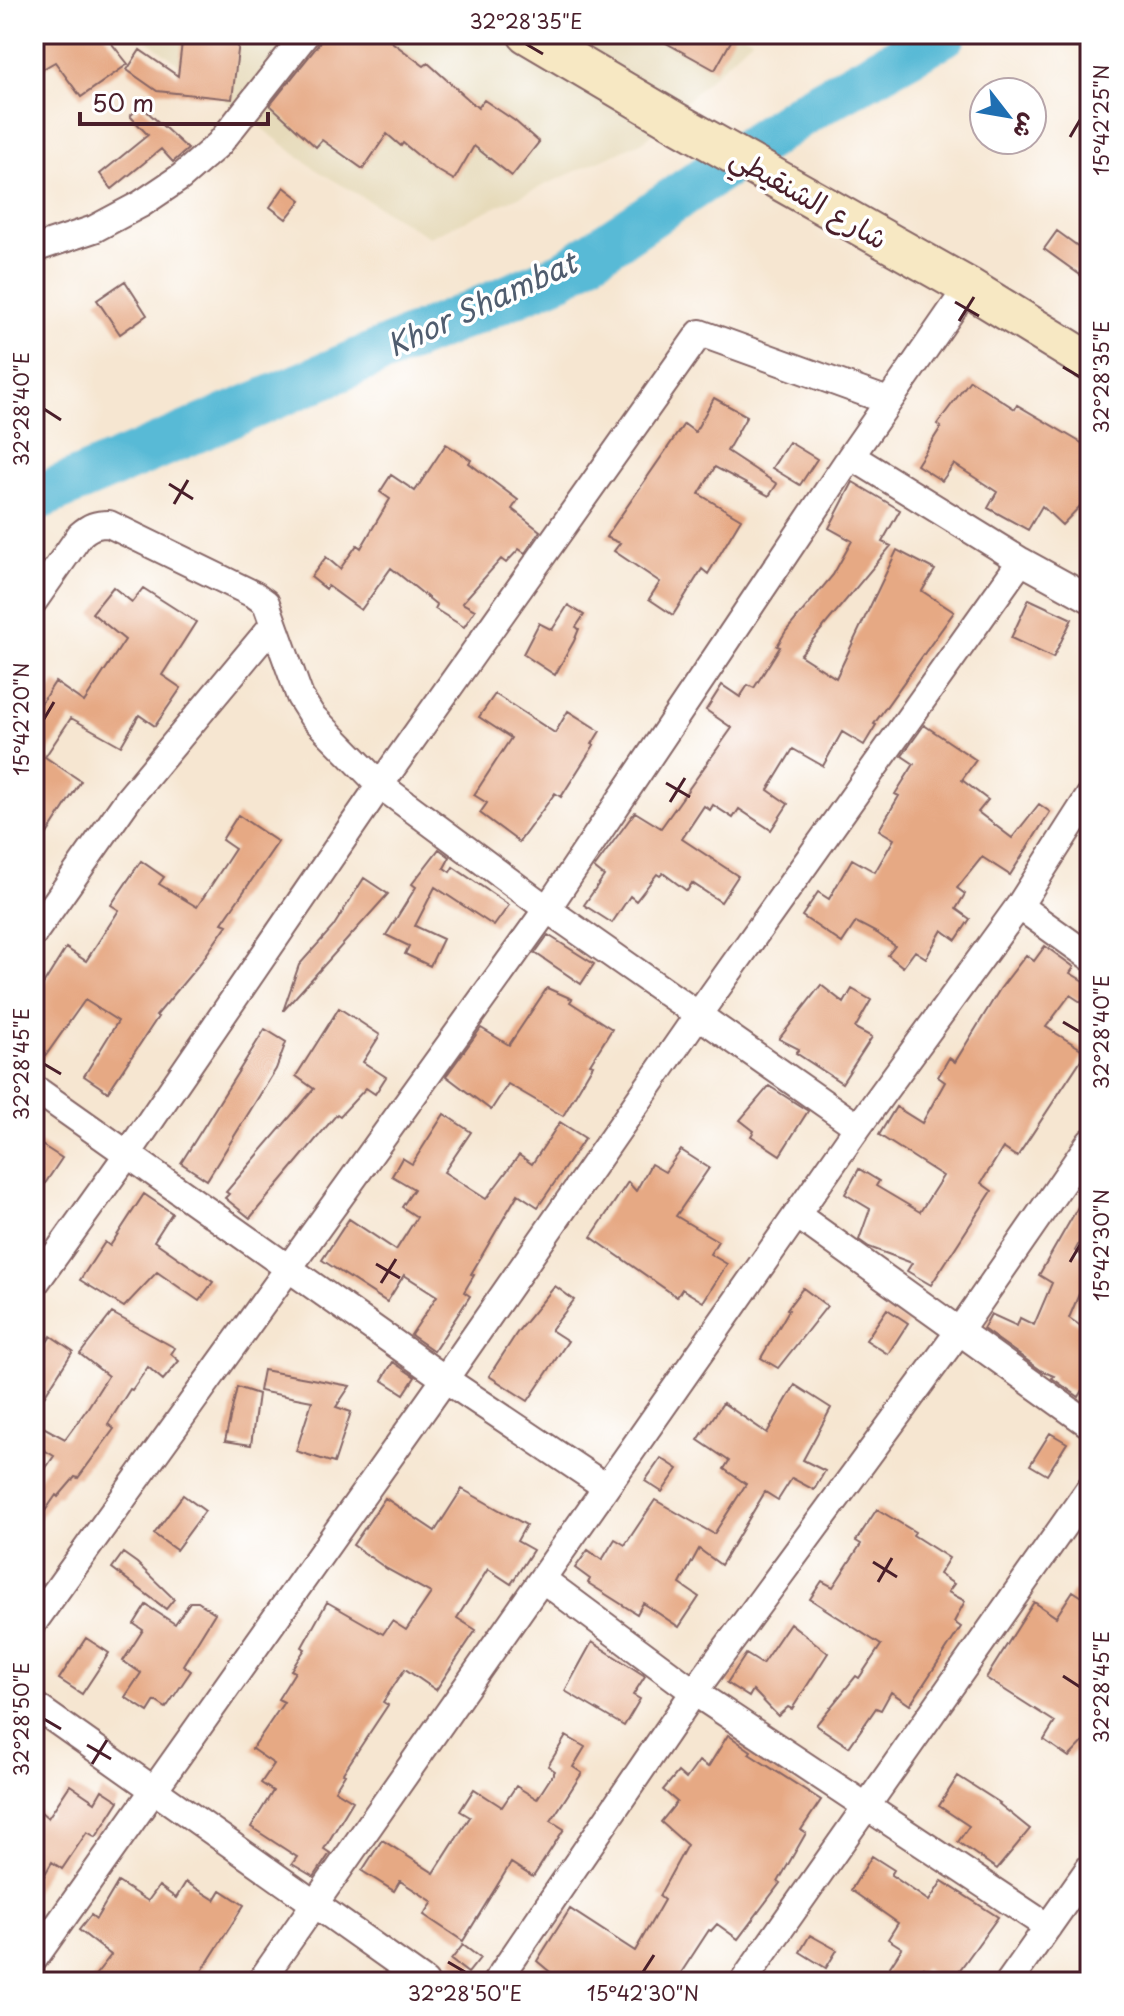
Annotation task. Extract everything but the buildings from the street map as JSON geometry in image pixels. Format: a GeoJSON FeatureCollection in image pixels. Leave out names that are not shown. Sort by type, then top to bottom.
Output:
{"type":"FeatureCollection","features":[{"type":"Feature","properties":{"kind":"street"},"geometry":{"type":"LineString","coordinates":[[34,249],[94,229],[141,204],[181,177],[219,144],[306,34]]}},
{"type":"Feature","properties":{"kind":"street","name":"شارع الشنقيطي"},"geometry":{"type":"LineString","coordinates":[[527,34],[806,197],[968,287],[1090,362]]}},
{"type":"Feature","properties":{"kind":"street"},"geometry":{"type":"LineString","coordinates":[[34,1622],[547,909],[968,287]]}},
{"type":"Feature","properties":{"kind":"street"},"geometry":{"type":"LineString","coordinates":[[34,1285],[127,1155],[380,785],[700,333],[888,401]]}},
{"type":"Feature","properties":{"kind":"street"},"geometry":{"type":"LineString","coordinates":[[851,456],[1021,561],[1090,599]]}},
{"type":"Feature","properties":{"kind":"street"},"geometry":{"type":"LineString","coordinates":[[34,601],[80,535],[89,527],[109,524],[255,595],[266,603],[292,680],[312,716],[380,785],[547,909],[858,1127]]}},
{"type":"Feature","properties":{"kind":"street"},"geometry":{"type":"LineString","coordinates":[[34,1959],[1021,561]]}},
{"type":"Feature","properties":{"kind":"street"},"geometry":{"type":"LineString","coordinates":[[34,933],[129,798],[273,625]]}},
{"type":"Feature","properties":{"kind":"street"},"geometry":{"type":"LineString","coordinates":[[260,1982],[858,1127],[1019,906],[1090,795]]}},
{"type":"Feature","properties":{"kind":"street"},"geometry":{"type":"LineString","coordinates":[[1019,906],[1090,957]]}},
{"type":"Feature","properties":{"kind":"street"},"geometry":{"type":"LineString","coordinates":[[34,1088],[445,1379],[606,1487]]}},
{"type":"Feature","properties":{"kind":"street"},"geometry":{"type":"LineString","coordinates":[[496,1982],[694,1692],[960,1330],[1090,1142]]}},
{"type":"Feature","properties":{"kind":"street"},"geometry":{"type":"LineString","coordinates":[[797,1215],[1090,1425]]}},
{"type":"Feature","properties":{"kind":"street"},"geometry":{"type":"LineString","coordinates":[[743,1982],[1090,1488]]}},
{"type":"Feature","properties":{"kind":"street"},"geometry":{"type":"LineString","coordinates":[[542,1579],[694,1692],[1048,1927]]}},
{"type":"Feature","properties":{"kind":"street"},"geometry":{"type":"LineString","coordinates":[[34,1705],[425,1982]]}},
{"type":"Feature","properties":{"kind":"street"},"geometry":{"type":"LineString","coordinates":[[1009,1982],[1090,1867]]}},
{"type":"Feature","properties":{"kind":"shaded area"},"geometry":{"type":"Polygon","coordinates":[[[139,34],[743,34],[752,39],[645,140],[429,237],[315,169],[139,34]]]}},
{"type":"Feature","properties":{"kind":"waterway","name":"Khor Shambat"},"geometry":{"type":"LineString","coordinates":[[34,499],[563,274],[809,109],[944,34]]}}]}
